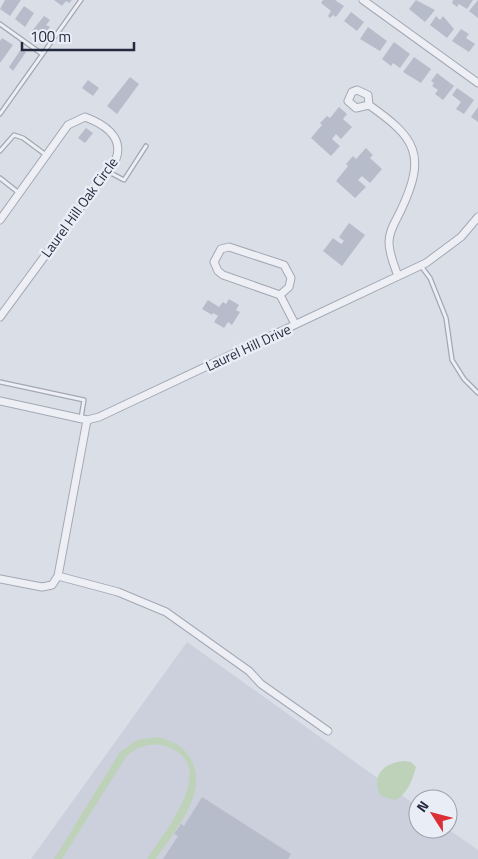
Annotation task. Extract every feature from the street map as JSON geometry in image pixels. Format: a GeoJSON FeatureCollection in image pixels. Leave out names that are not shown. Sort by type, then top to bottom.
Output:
{"type":"FeatureCollection","features":[{"type":"Feature","properties":{"kind":"street"},"geometry":{"type":"LineString","coordinates":[[362,0],[478,82]]}},
{"type":"Feature","properties":{"kind":"street"},"geometry":{"type":"LineString","coordinates":[[369,105],[396,124],[411,142],[415,154],[415,172],[409,193],[391,230],[389,242],[391,259],[398,276]]}},
{"type":"Feature","properties":{"kind":"street","name":"Laurel Hill Oak Circle"},"geometry":{"type":"LineString","coordinates":[[0,220],[68,125],[77,119],[85,117],[96,121],[113,134],[117,140],[119,150],[107,171],[0,317]]}},
{"type":"Feature","properties":{"kind":"street","name":"Laurel Hill Drive"},"geometry":{"type":"LineString","coordinates":[[84,419],[99,417],[421,265],[444,251],[478,217]]}},
{"type":"Feature","properties":{"kind":"street"},"geometry":{"type":"LineString","coordinates":[[280,295],[289,287],[291,278],[284,266],[229,247],[221,249],[217,254],[214,262],[218,271],[223,275],[280,295],[295,324]]}},
{"type":"Feature","properties":{"kind":"street"},"geometry":{"type":"LineString","coordinates":[[0,401],[84,419],[58,576],[52,585],[42,587],[0,579]]}},
{"type":"Feature","properties":{"kind":"street"},"geometry":{"type":"LineString","coordinates":[[58,576],[118,592],[144,601],[166,612],[249,671],[261,684],[328,731]]}},
{"type":"Feature","properties":{"kind":"lane"},"geometry":{"type":"LineString","coordinates":[[0,114],[81,0]]}},
{"type":"Feature","properties":{"kind":"lane"},"geometry":{"type":"LineString","coordinates":[[0,24],[42,55]]}},
{"type":"Feature","properties":{"kind":"lane"},"geometry":{"type":"LineString","coordinates":[[0,151],[14,135],[23,138],[46,155]]}},
{"type":"Feature","properties":{"kind":"lane"},"geometry":{"type":"LineString","coordinates":[[107,171],[124,180],[146,146]]}},
{"type":"Feature","properties":{"kind":"lane"},"geometry":{"type":"LineString","coordinates":[[0,178],[19,193]]}},
{"type":"Feature","properties":{"kind":"lane"},"geometry":{"type":"LineString","coordinates":[[421,265],[430,278],[446,318],[452,360],[464,379],[478,393]]}},
{"type":"Feature","properties":{"kind":"lane"},"geometry":{"type":"LineString","coordinates":[[0,382],[84,400],[84,419]]}},
{"type":"Feature","properties":{"kind":"shaded area"},"geometry":{"type":"Polygon","coordinates":[[[187,642],[408,800],[408,839],[458,839],[458,836],[478,850],[478,859],[31,859],[187,642]]]}},
{"type":"Feature","properties":{"kind":"green space"},"geometry":{"type":"Polygon","coordinates":[[[157,737],[175,744],[186,752],[195,769],[196,783],[188,810],[156,859],[147,859],[175,816],[184,799],[189,783],[189,767],[181,755],[165,746],[159,745],[139,748],[126,757],[62,859],[54,859],[120,752],[137,740],[157,737]]]}},
{"type":"Feature","properties":{"kind":"green space"},"geometry":{"type":"Polygon","coordinates":[[[396,762],[411,762],[416,767],[406,791],[395,800],[381,796],[377,783],[380,772],[396,762]]]}},
{"type":"Feature","properties":{"kind":"building"},"geometry":{"type":"Polygon","coordinates":[[[5,0],[21,0],[10,16],[0,9],[5,0]]]}},
{"type":"Feature","properties":{"kind":"building"},"geometry":{"type":"Polygon","coordinates":[[[54,0],[72,0],[69,3],[66,1],[62,6],[54,0]]]}},
{"type":"Feature","properties":{"kind":"building"},"geometry":{"type":"Polygon","coordinates":[[[323,0],[335,0],[344,6],[336,17],[333,15],[330,18],[328,16],[331,11],[321,3],[323,0]]]}},
{"type":"Feature","properties":{"kind":"building"},"geometry":{"type":"Polygon","coordinates":[[[416,0],[435,10],[425,22],[409,9],[416,0]]]}},
{"type":"Feature","properties":{"kind":"building"},"geometry":{"type":"Polygon","coordinates":[[[453,0],[473,0],[467,9],[459,4],[457,7],[452,3],[453,0]]]}},
{"type":"Feature","properties":{"kind":"building"},"geometry":{"type":"Polygon","coordinates":[[[478,0],[478,18],[469,11],[478,0]]]}},
{"type":"Feature","properties":{"kind":"building"},"geometry":{"type":"Polygon","coordinates":[[[24,6],[34,13],[25,27],[15,19],[24,6]]]}},
{"type":"Feature","properties":{"kind":"building"},"geometry":{"type":"Polygon","coordinates":[[[351,12],[364,22],[357,31],[344,21],[351,12]]]}},
{"type":"Feature","properties":{"kind":"building"},"geometry":{"type":"Polygon","coordinates":[[[44,16],[50,20],[46,25],[50,27],[41,39],[32,31],[44,16]]]}},
{"type":"Feature","properties":{"kind":"building"},"geometry":{"type":"Polygon","coordinates":[[[436,16],[440,20],[443,16],[454,29],[447,38],[430,25],[436,16]]]}},
{"type":"Feature","properties":{"kind":"building"},"geometry":{"type":"Polygon","coordinates":[[[368,27],[387,41],[380,51],[360,39],[368,27]]]}},
{"type":"Feature","properties":{"kind":"building"},"geometry":{"type":"Polygon","coordinates":[[[461,29],[469,34],[466,38],[475,44],[469,52],[452,41],[461,29]]]}},
{"type":"Feature","properties":{"kind":"building"},"geometry":{"type":"Polygon","coordinates":[[[2,38],[13,45],[0,63],[0,41],[2,38]]]}},
{"type":"Feature","properties":{"kind":"building"},"geometry":{"type":"Polygon","coordinates":[[[394,42],[410,54],[400,68],[393,63],[391,66],[382,59],[394,42]]]}},
{"type":"Feature","properties":{"kind":"building"},"geometry":{"type":"Polygon","coordinates":[[[21,49],[26,52],[13,71],[9,67],[21,49]]]}},
{"type":"Feature","properties":{"kind":"building"},"geometry":{"type":"Polygon","coordinates":[[[414,57],[431,69],[421,83],[403,72],[414,57]]]}},
{"type":"Feature","properties":{"kind":"building"},"geometry":{"type":"Polygon","coordinates":[[[437,73],[454,86],[443,100],[435,94],[438,90],[432,86],[434,83],[431,81],[437,73]]]}},
{"type":"Feature","properties":{"kind":"building"},"geometry":{"type":"Polygon","coordinates":[[[130,77],[139,84],[117,114],[107,106],[130,77]]]}},
{"type":"Feature","properties":{"kind":"building"},"geometry":{"type":"Polygon","coordinates":[[[88,80],[99,88],[93,96],[82,88],[88,80]]]}},
{"type":"Feature","properties":{"kind":"building"},"geometry":{"type":"Polygon","coordinates":[[[457,88],[474,100],[464,114],[456,109],[461,102],[452,95],[457,88]]]}},
{"type":"Feature","properties":{"kind":"building"},"geometry":{"type":"Polygon","coordinates":[[[339,107],[347,114],[343,119],[352,127],[341,139],[336,134],[332,139],[340,146],[331,156],[311,138],[322,125],[320,123],[327,116],[330,118],[339,107]]]}},
{"type":"Feature","properties":{"kind":"building"},"geometry":{"type":"Polygon","coordinates":[[[478,107],[478,122],[471,117],[478,107]]]}},
{"type":"Feature","properties":{"kind":"building"},"geometry":{"type":"Polygon","coordinates":[[[86,128],[93,133],[85,143],[78,138],[86,128]]]}},
{"type":"Feature","properties":{"kind":"building"},"geometry":{"type":"Polygon","coordinates":[[[366,148],[373,155],[370,158],[382,169],[370,183],[362,176],[358,180],[366,187],[355,198],[336,181],[353,156],[356,159],[366,148]]]}},
{"type":"Feature","properties":{"kind":"building"},"geometry":{"type":"Polygon","coordinates":[[[349,223],[365,235],[342,266],[323,251],[333,238],[341,244],[344,241],[339,237],[349,223]]]}},
{"type":"Feature","properties":{"kind":"building"},"geometry":{"type":"Polygon","coordinates":[[[229,299],[239,305],[236,310],[240,312],[232,325],[228,322],[224,328],[214,322],[218,316],[202,309],[208,300],[219,307],[223,302],[226,304],[229,299]]]}},
{"type":"Feature","properties":{"kind":"building"},"geometry":{"type":"Polygon","coordinates":[[[202,797],[291,854],[288,859],[163,859],[178,836],[174,834],[181,824],[184,826],[202,797]]]}}]}
